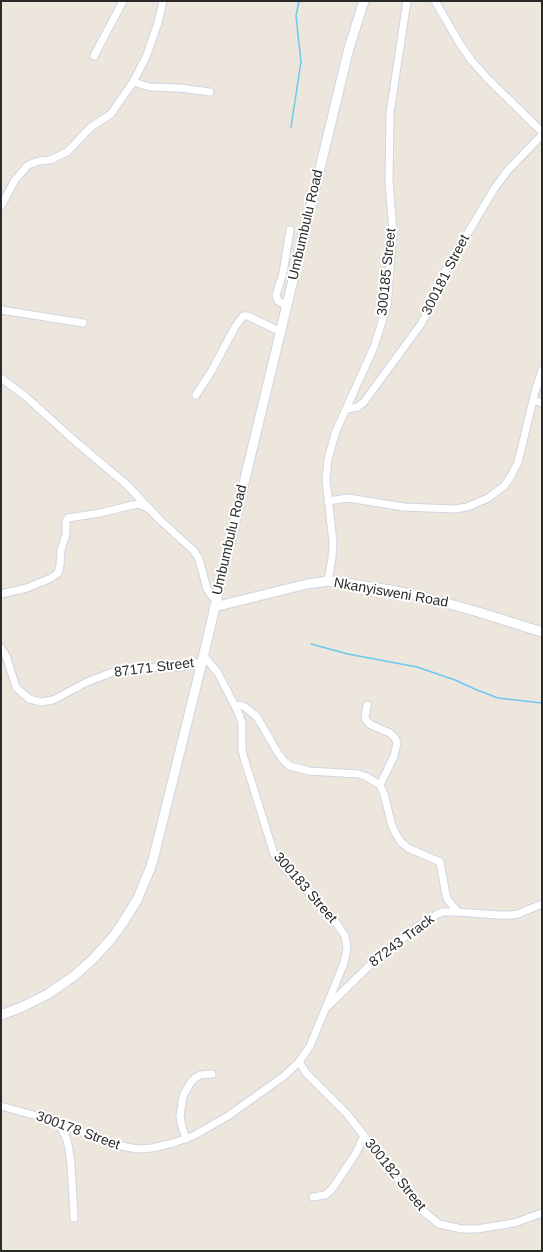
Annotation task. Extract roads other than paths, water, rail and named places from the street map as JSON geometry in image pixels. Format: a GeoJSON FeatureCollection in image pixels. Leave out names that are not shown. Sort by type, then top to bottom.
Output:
{"type":"FeatureCollection","features":[{"type":"Feature","properties":{"kind":"main road","name":"Umbumbulu Road"},"geometry":{"type":"LineString","coordinates":[[1,1016],[36,1001],[74,976],[103,949],[130,912],[142,888],[154,856],[203,659],[349,48],[364,1]]}},
{"type":"Feature","properties":{"kind":"main road","name":"Nkanyisweni Road"},"geometry":{"type":"LineString","coordinates":[[215,604],[307,584],[328,581],[427,598],[467,608],[542,632]]}},
{"type":"Feature","properties":{"kind":"street"},"geometry":{"type":"LineString","coordinates":[[94,56],[123,1]]}},
{"type":"Feature","properties":{"kind":"street"},"geometry":{"type":"LineString","coordinates":[[1,206],[15,180],[28,165],[39,161],[50,160],[67,152],[91,127],[111,114],[133,82],[146,57],[158,23],[163,1]]}},
{"type":"Feature","properties":{"kind":"street","name":"300185 Street"},"geometry":{"type":"LineString","coordinates":[[328,581],[333,542],[326,480],[328,459],[336,431],[374,347],[387,306],[393,231],[389,182],[390,113],[407,1]]}},
{"type":"Feature","properties":{"kind":"street"},"geometry":{"type":"LineString","coordinates":[[435,1],[471,60],[542,134]]}},
{"type":"Feature","properties":{"kind":"street"},"geometry":{"type":"LineString","coordinates":[[133,82],[150,86],[210,92]]}},
{"type":"Feature","properties":{"kind":"street","name":"300181 Street"},"geometry":{"type":"LineString","coordinates":[[347,408],[360,406],[417,330],[429,310],[444,273],[494,189],[508,170],[542,134]]}},
{"type":"Feature","properties":{"kind":"street"},"geometry":{"type":"LineString","coordinates":[[287,306],[278,301],[276,295],[283,273],[290,230]]}},
{"type":"Feature","properties":{"kind":"street"},"geometry":{"type":"LineString","coordinates":[[1,310],[83,323]]}},
{"type":"Feature","properties":{"kind":"street"},"geometry":{"type":"LineString","coordinates":[[196,395],[211,372],[235,327],[243,316],[248,316],[281,332]]}},
{"type":"Feature","properties":{"kind":"street"},"geometry":{"type":"LineString","coordinates":[[328,501],[348,498],[404,507],[455,509],[467,507],[488,498],[504,486],[518,462],[542,370]]}},
{"type":"Feature","properties":{"kind":"street"},"geometry":{"type":"LineString","coordinates":[[1,378],[25,396],[126,484],[196,554],[207,589],[215,604]]}},
{"type":"Feature","properties":{"kind":"street"},"geometry":{"type":"LineString","coordinates":[[533,400],[542,403]]}},
{"type":"Feature","properties":{"kind":"street"},"geometry":{"type":"LineString","coordinates":[[1,594],[27,588],[51,578],[58,573],[61,550],[66,532],[66,521],[68,518],[138,504],[150,509]]}},
{"type":"Feature","properties":{"kind":"street","name":"87171 Street"},"geometry":{"type":"LineString","coordinates":[[1,648],[6,656],[16,687],[29,698],[40,702],[53,700],[87,682],[113,672],[132,668],[182,667],[203,659],[214,667],[235,706]]}},
{"type":"Feature","properties":{"kind":"street"},"geometry":{"type":"LineString","coordinates":[[235,706],[240,705],[245,707],[257,717],[278,753],[290,766],[309,771],[358,774],[365,776],[380,785],[384,794],[392,826],[399,838],[408,848],[440,862],[446,895],[448,900],[458,912]]}},
{"type":"Feature","properties":{"kind":"street"},"geometry":{"type":"LineString","coordinates":[[367,705],[366,720],[371,724],[390,732],[396,738],[397,743],[394,756],[380,785]]}},
{"type":"Feature","properties":{"kind":"street","name":"300183 Street"},"geometry":{"type":"LineString","coordinates":[[235,706],[242,723],[242,750],[244,758],[252,779],[271,849],[285,869],[312,895],[334,920],[345,936],[348,948],[344,963],[310,1046],[299,1062]]}},
{"type":"Feature","properties":{"kind":"street","name":"87243 Track"},"geometry":{"type":"LineString","coordinates":[[325,1010],[374,961],[425,921],[442,912],[505,915],[518,914],[542,904]]}},
{"type":"Feature","properties":{"kind":"street","name":"300182 Street"},"geometry":{"type":"LineString","coordinates":[[299,1062],[307,1074],[347,1114],[422,1210],[439,1224],[462,1229],[477,1229],[514,1224],[542,1213]]}},
{"type":"Feature","properties":{"kind":"street","name":"300178 Street"},"geometry":{"type":"LineString","coordinates":[[1,1106],[58,1122],[102,1141],[124,1148],[152,1148],[173,1144],[208,1128],[228,1116],[299,1062]]}},
{"type":"Feature","properties":{"kind":"street"},"geometry":{"type":"LineString","coordinates":[[186,1138],[180,1116],[181,1102],[191,1082],[195,1078],[200,1075],[212,1074]]}},
{"type":"Feature","properties":{"kind":"street"},"geometry":{"type":"LineString","coordinates":[[58,1122],[67,1140],[69,1150],[74,1218]]}},
{"type":"Feature","properties":{"kind":"street"},"geometry":{"type":"LineString","coordinates":[[313,1197],[325,1195],[332,1189],[356,1154],[364,1136]]}},
{"type":"Feature","properties":{"kind":"waterway"},"geometry":{"type":"LineString","coordinates":[[291,127],[301,62],[296,16],[299,1]]}},
{"type":"Feature","properties":{"kind":"waterway"},"geometry":{"type":"LineString","coordinates":[[311,644],[348,654],[417,667],[455,680],[498,698],[542,703]]}}]}
